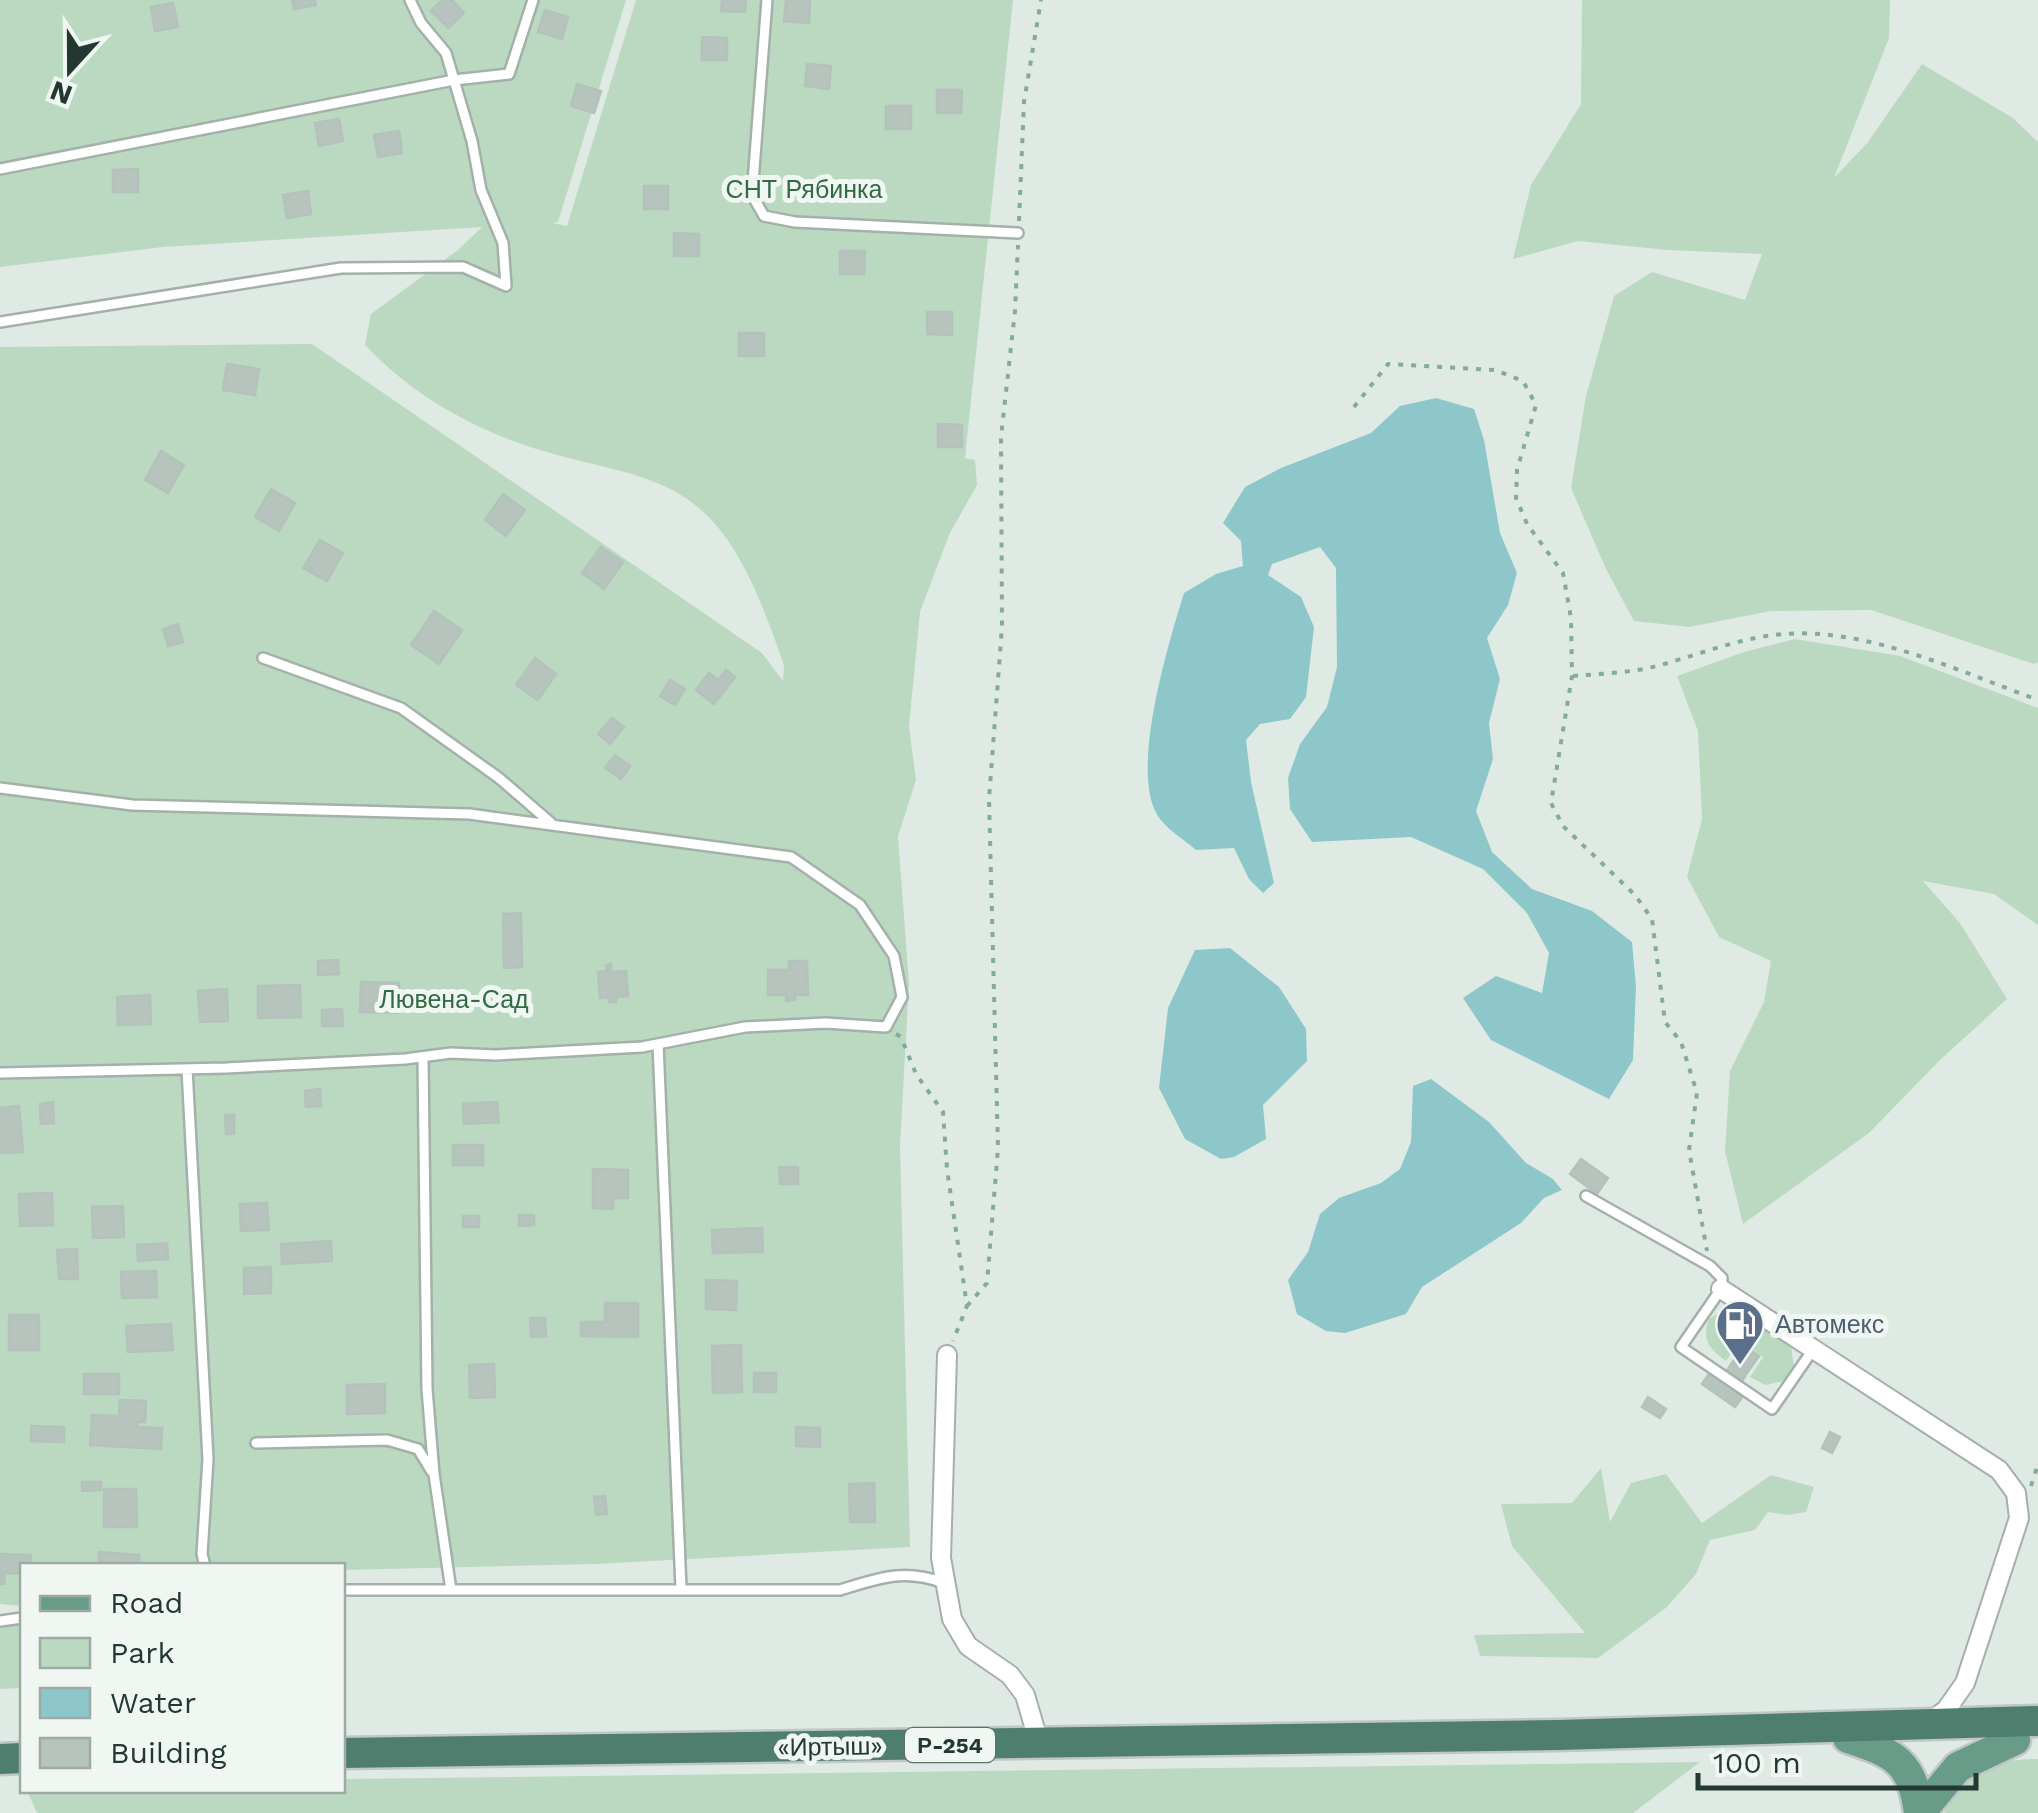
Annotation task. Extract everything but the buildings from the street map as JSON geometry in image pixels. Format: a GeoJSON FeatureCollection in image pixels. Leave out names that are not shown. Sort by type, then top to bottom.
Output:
{"type":"FeatureCollection","features":[{"type":"Feature","properties":{"kind":"highway","name":"«Иртыш»"},"geometry":{"type":"LineString","coordinates":[[345,1753],[1558,1735],[1986,1722],[2030,1733]]}},
{"type":"Feature","properties":{"kind":"highway","name":"«Иртыш»"},"geometry":{"type":"LineString","coordinates":[[1558,1735],[1848,1738],[2030,1733]]}},
{"type":"Feature","properties":{"kind":"main road"},"geometry":{"type":"LineString","coordinates":[[1920,1813],[1958,1767],[2030,1733]]}},
{"type":"Feature","properties":{"kind":"main road"},"geometry":{"type":"LineString","coordinates":[[1848,1738],[1880,1748],[1899,1760],[1916,1788],[1920,1813]]}},
{"type":"Feature","properties":{"kind":"street"},"geometry":{"type":"LineString","coordinates":[[1721,1289],[1999,1470],[2016,1493],[2020,1518],[1965,1683],[1946,1710],[1928,1723]]}},
{"type":"Feature","properties":{"kind":"street"},"geometry":{"type":"LineString","coordinates":[[947,1355],[941,1558],[952,1620],[968,1646],[1010,1676],[1025,1696],[1039,1744]]}},
{"type":"Feature","properties":{"kind":"street"},"geometry":{"type":"LineString","coordinates":[[1965,1683],[1972,1706],[1986,1722]]}},
{"type":"Feature","properties":{"kind":"lane"},"geometry":{"type":"LineString","coordinates":[[0,322],[341,268],[463,267],[506,286],[503,243],[482,190],[446,53],[421,22],[410,0]]}},
{"type":"Feature","properties":{"kind":"lane"},"geometry":{"type":"LineString","coordinates":[[0,169],[454,80],[509,74],[533,0]]}},
{"type":"Feature","properties":{"kind":"lane"},"geometry":{"type":"LineString","coordinates":[[766,0],[752,195],[764,216],[796,222],[1018,233]]}},
{"type":"Feature","properties":{"kind":"lane"},"geometry":{"type":"LineString","coordinates":[[263,658],[401,708],[498,778],[553,825]]}},
{"type":"Feature","properties":{"kind":"lane"},"geometry":{"type":"LineString","coordinates":[[0,788],[132,805],[470,814],[791,858],[860,905],[894,956],[902,997],[886,1027],[825,1023],[745,1027],[658,1044],[188,1069],[0,1073]]}},
{"type":"Feature","properties":{"kind":"lane"},"geometry":{"type":"LineString","coordinates":[[658,1044],[681,1588]]}},
{"type":"Feature","properties":{"kind":"lane"},"geometry":{"type":"LineString","coordinates":[[424,1057],[427,1389],[434,1474],[451,1590]]}},
{"type":"Feature","properties":{"kind":"lane"},"geometry":{"type":"LineString","coordinates":[[188,1069],[208,1459],[204,1563]]}},
{"type":"Feature","properties":{"kind":"lane"},"geometry":{"type":"LineString","coordinates":[[1586,1196],[1710,1266],[1722,1278],[1721,1289],[1682,1347],[1772,1409],[1812,1351]]}},
{"type":"Feature","properties":{"kind":"lane"},"geometry":{"type":"LineString","coordinates":[[256,1443],[388,1440],[418,1449],[434,1474]]}},
{"type":"Feature","properties":{"kind":"lane"},"geometry":{"type":"LineString","coordinates":[[345,1590],[840,1590],[876,1579],[918,1573],[944,1583]]}},
{"type":"Feature","properties":{"kind":"path"},"geometry":{"type":"LineString","coordinates":[[947,1355],[967,1306],[987,1282],[998,1148],[989,798],[1002,626],[1001,437],[1015,311],[1024,102],[1040,0]]}},
{"type":"Feature","properties":{"kind":"path"},"geometry":{"type":"LineString","coordinates":[[1354,407],[1388,364],[1495,370],[1524,381],[1536,405],[1517,470],[1516,498],[1526,524],[1562,573],[1572,618],[1572,676],[1550,804],[1563,826],[1635,895],[1652,919],[1666,1022],[1681,1042],[1697,1093],[1688,1150],[1710,1266]]}},
{"type":"Feature","properties":{"kind":"path"},"geometry":{"type":"LineString","coordinates":[[1572,676],[1646,668],[1770,635],[1796,633],[1860,641],[1905,652],[2038,700]]}},
{"type":"Feature","properties":{"kind":"path"},"geometry":{"type":"LineString","coordinates":[[886,1027],[901,1037],[916,1074],[943,1112],[947,1169],[967,1306]]}},
{"type":"Feature","properties":{"kind":"green space","name":"Лювена-Сад"},"geometry":{"type":"Polygon","coordinates":[[[0,0],[626,0],[558,222],[552,223],[567,226],[636,0],[1013,0],[965,458],[975,460],[977,485],[949,535],[920,612],[909,727],[916,780],[898,836],[909,984],[900,1145],[910,1547],[596,1564],[345,1570],[345,1563],[20,1563],[20,1606],[0,1604],[0,347],[312,344],[762,653],[783,681],[784,665],[758,596],[734,550],[720,530],[684,497],[640,477],[533,448],[480,427],[408,384],[365,345],[371,314],[458,250],[482,227],[163,247],[0,267],[0,0]]]}},
{"type":"Feature","properties":{"kind":"green space"},"geometry":{"type":"Polygon","coordinates":[[[1582,0],[1890,0],[1889,38],[1834,178],[1868,142],[1922,64],[2013,118],[2038,142],[2038,662],[2034,664],[1871,610],[1771,611],[1689,627],[1634,621],[1606,569],[1571,488],[1586,396],[1614,296],[1652,272],[1745,300],[1762,254],[1578,241],[1513,259],[1531,185],[1581,104],[1582,0]]]}},
{"type":"Feature","properties":{"kind":"green space"},"geometry":{"type":"Polygon","coordinates":[[[1795,639],[1900,656],[2038,708],[2038,925],[1994,894],[1923,881],[1960,923],[2007,999],[1869,1133],[1743,1224],[1725,1151],[1730,1071],[1764,1002],[1771,961],[1719,937],[1687,877],[1702,819],[1698,731],[1677,676],[1795,639]]]}},
{"type":"Feature","properties":{"kind":"green space"},"geometry":{"type":"Polygon","coordinates":[[[1725,1309],[1744,1313],[1791,1347],[1794,1366],[1784,1381],[1765,1385],[1750,1377],[1763,1357],[1739,1341],[1726,1361],[1711,1348],[1706,1338],[1709,1319],[1725,1309]]]}},
{"type":"Feature","properties":{"kind":"green space"},"geometry":{"type":"Polygon","coordinates":[[[1601,1468],[1610,1522],[1631,1483],[1666,1474],[1702,1523],[1771,1475],[1814,1487],[1806,1512],[1768,1512],[1755,1530],[1710,1540],[1696,1574],[1667,1607],[1598,1658],[1480,1656],[1474,1635],[1585,1633],[1512,1546],[1501,1504],[1572,1503],[1601,1468]]]}},
{"type":"Feature","properties":{"kind":"green space"},"geometry":{"type":"Polygon","coordinates":[[[0,1616],[20,1618],[20,1688],[0,1689],[0,1616]]]}},
{"type":"Feature","properties":{"kind":"green space"},"geometry":{"type":"Polygon","coordinates":[[[2038,1759],[2038,1813],[1944,1813],[1962,1786],[1982,1770],[2005,1762],[2038,1759]]]}},
{"type":"Feature","properties":{"kind":"green space"},"geometry":{"type":"Polygon","coordinates":[[[1700,1762],[1633,1813],[37,1813],[28,1793],[345,1793],[345,1779],[1700,1762]]]}},
{"type":"Feature","properties":{"kind":"water"},"geometry":{"type":"Polygon","coordinates":[[[1436,398],[1474,409],[1484,440],[1500,533],[1517,573],[1508,605],[1487,638],[1500,679],[1489,723],[1493,759],[1476,811],[1492,852],[1532,889],[1592,911],[1632,942],[1636,987],[1633,1060],[1609,1099],[1491,1040],[1463,998],[1496,976],[1542,993],[1549,953],[1527,913],[1483,869],[1411,837],[1312,842],[1290,809],[1288,778],[1300,744],[1327,707],[1337,667],[1336,568],[1320,547],[1272,564],[1268,575],[1301,597],[1314,627],[1306,697],[1290,719],[1260,724],[1246,740],[1251,782],[1274,883],[1263,893],[1249,879],[1234,848],[1196,850],[1160,819],[1151,799],[1149,742],[1177,615],[1184,593],[1216,574],[1243,566],[1241,541],[1223,523],[1245,487],[1281,468],[1371,433],[1400,406],[1436,398]]]}},
{"type":"Feature","properties":{"kind":"water"},"geometry":{"type":"Polygon","coordinates":[[[1230,948],[1279,987],[1306,1029],[1307,1061],[1263,1105],[1266,1139],[1234,1157],[1221,1159],[1185,1139],[1159,1088],[1168,1008],[1195,950],[1230,948]]]}},
{"type":"Feature","properties":{"kind":"water"},"geometry":{"type":"Polygon","coordinates":[[[1431,1079],[1489,1122],[1526,1163],[1553,1179],[1562,1190],[1544,1198],[1521,1223],[1422,1287],[1406,1314],[1345,1333],[1326,1331],[1297,1314],[1288,1280],[1308,1252],[1320,1214],[1339,1198],[1381,1183],[1400,1169],[1411,1142],[1413,1086],[1431,1079]]]}},
{"type":"Feature","properties":{"kind":"place","name":"Автомекс"},"geometry":{"type":"Point","coordinates":[1740,1366]}},
{"type":"Feature","properties":{"kind":"park label","name":"СНТ Рябинка"},"geometry":{"type":"Point","coordinates":[804,189]}}]}
